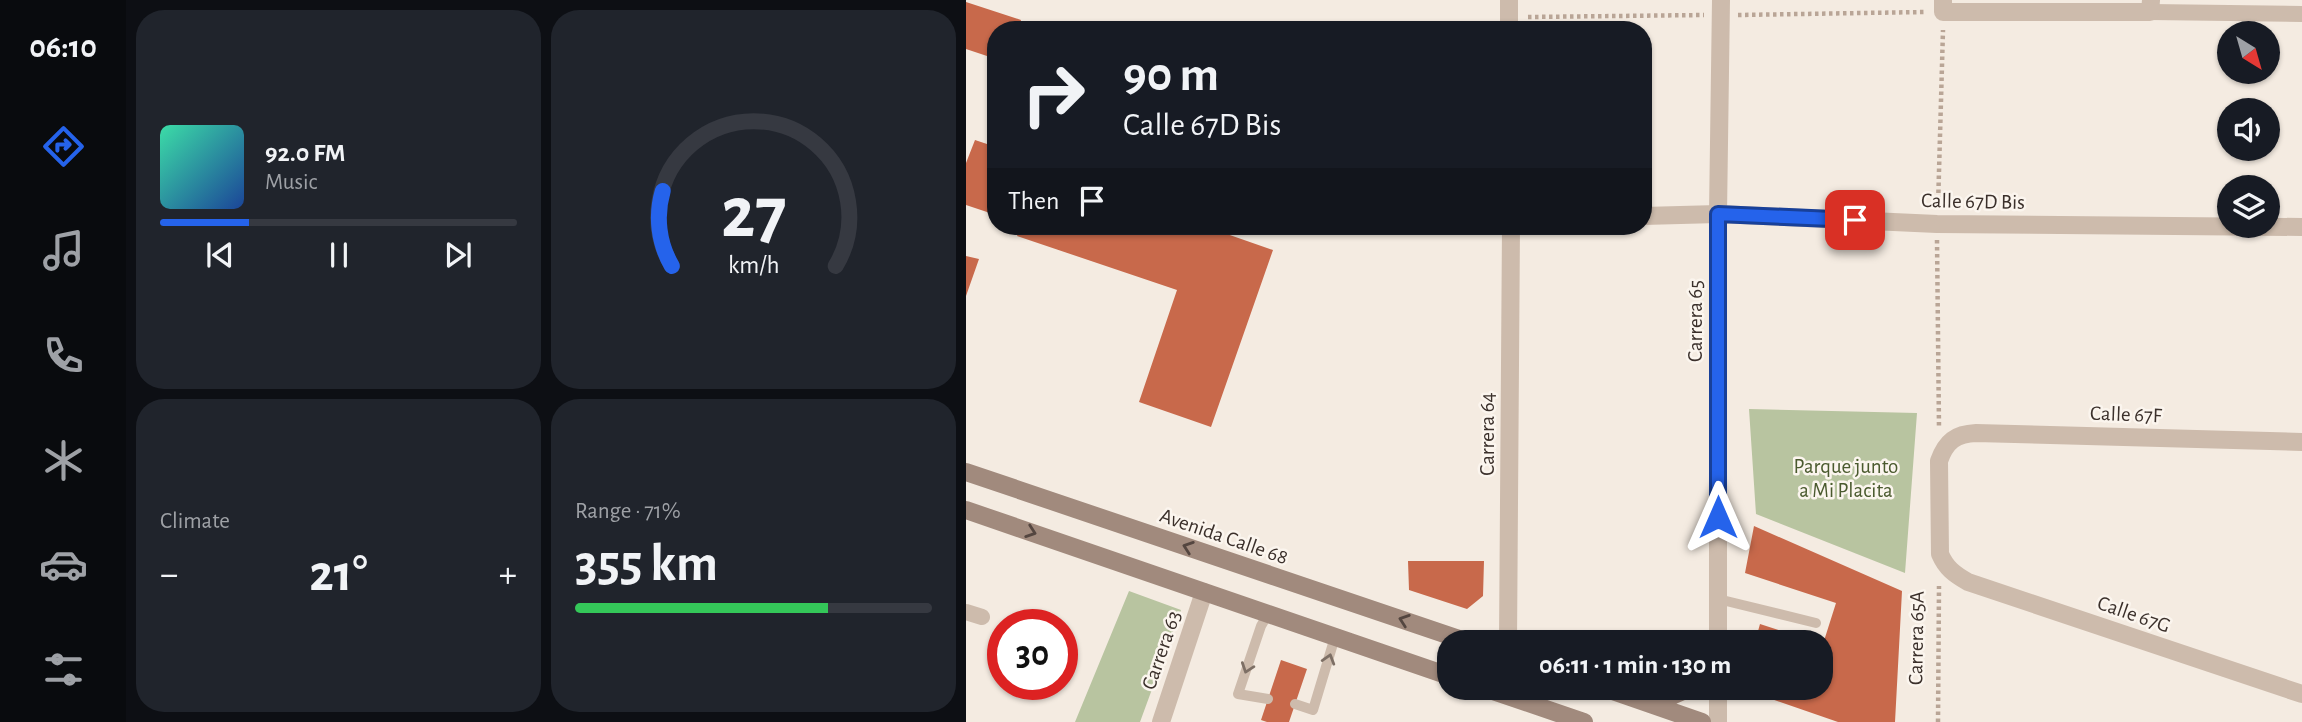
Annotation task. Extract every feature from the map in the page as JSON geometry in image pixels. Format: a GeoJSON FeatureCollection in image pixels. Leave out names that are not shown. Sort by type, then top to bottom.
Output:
{"type":"FeatureCollection","features":[{"type":"Feature","properties":{"kind":"main road","name":"Avenida Calle 68"},"geometry":{"type":"LineString","coordinates":[[966,472],[1437,632]]}},
{"type":"Feature","properties":{"kind":"main road"},"geometry":{"type":"LineString","coordinates":[[966,510],[1437,672]]}},
{"type":"Feature","properties":{"kind":"main road"},"geometry":{"type":"LineString","coordinates":[[1519,700],[1584,722]]}},
{"type":"Feature","properties":{"kind":"main road"},"geometry":{"type":"LineString","coordinates":[[1641,700],[1702,722]]}},
{"type":"Feature","properties":{"kind":"main road"},"geometry":{"type":"LineString","coordinates":[[1653,704],[1662,700]]}},
{"type":"Feature","properties":{"kind":"street"},"geometry":{"type":"LineString","coordinates":[[1509,0],[1509,21]]}},
{"type":"Feature","properties":{"kind":"street","name":"Carrera 65"},"geometry":{"type":"LineString","coordinates":[[1718,630],[1721,0]]}},
{"type":"Feature","properties":{"kind":"street"},"geometry":{"type":"LineString","coordinates":[[1943,6],[2150,6],[2302,14]]}},
{"type":"Feature","properties":{"kind":"street","name":"Calle 67D Bis"},"geometry":{"type":"LineString","coordinates":[[1652,216],[1718,214],[1937,224],[2302,227]]}},
{"type":"Feature","properties":{"kind":"street","name":"Carrera 64"},"geometry":{"type":"LineString","coordinates":[[1508,630],[1511,235]]}},
{"type":"Feature","properties":{"kind":"street","name":"Calle 67F"},"geometry":{"type":"LineString","coordinates":[[1940,554],[1939,461],[1944,447],[1962,433],[2302,442]]}},
{"type":"Feature","properties":{"kind":"street","name":"Carrera 65A"},"geometry":{"type":"LineString","coordinates":[[1940,554],[1953,574]]}},
{"type":"Feature","properties":{"kind":"street","name":"Calle 67G"},"geometry":{"type":"LineString","coordinates":[[1953,574],[1968,582],[2302,694]]}},
{"type":"Feature","properties":{"kind":"street","name":"Carrera 63"},"geometry":{"type":"LineString","coordinates":[[1160,722],[1204,592]]}},
{"type":"Feature","properties":{"kind":"street"},"geometry":{"type":"LineString","coordinates":[[966,612],[982,617]]}},
{"type":"Feature","properties":{"kind":"street"},"geometry":{"type":"LineString","coordinates":[[1718,700],[1718,722]]}},
{"type":"Feature","properties":{"kind":"lane"},"geometry":{"type":"LineString","coordinates":[[1718,599],[1816,623]]}},
{"type":"Feature","properties":{"kind":"lane"},"geometry":{"type":"LineString","coordinates":[[1268,614],[1238,694],[1268,699]]}},
{"type":"Feature","properties":{"kind":"lane"},"geometry":{"type":"LineString","coordinates":[[1295,704],[1313,710],[1335,637]]}},
{"type":"Feature","properties":{"kind":"path","name":"Carrera 65A"},"geometry":{"type":"LineString","coordinates":[[1938,722],[1940,554]]}},
{"type":"Feature","properties":{"kind":"green space","name":"Parque junto a Mi Placita"},"geometry":{"type":"Polygon","coordinates":[[[1749,409],[1917,413],[1905,573],[1756,514],[1749,409]]]}},
{"type":"Feature","properties":{"kind":"green space"},"geometry":{"type":"Polygon","coordinates":[[[1129,591],[1181,610],[1140,722],[1075,722],[1129,591]]]}},
{"type":"Feature","properties":{"kind":"building"},"geometry":{"type":"Polygon","coordinates":[[[966,2],[1021,20],[987,21],[987,56],[966,49],[966,2]]]}},
{"type":"Feature","properties":{"kind":"building"},"geometry":{"type":"Polygon","coordinates":[[[975,140],[987,144],[987,212],[966,205],[966,163],[975,140]]]}},
{"type":"Feature","properties":{"kind":"building"},"geometry":{"type":"Polygon","coordinates":[[[1230,235],[1273,250],[1211,427],[1139,402],[1177,290],[1017,236],[1230,235]]]}},
{"type":"Feature","properties":{"kind":"building"},"geometry":{"type":"Polygon","coordinates":[[[966,256],[979,259],[966,296],[966,256]]]}},
{"type":"Feature","properties":{"kind":"building"},"geometry":{"type":"Polygon","coordinates":[[[1754,526],[1902,591],[1895,722],[1838,722],[1775,700],[1833,700],[1833,630],[1827,630],[1836,603],[1745,573],[1754,526]]]}},
{"type":"Feature","properties":{"kind":"building"},"geometry":{"type":"Polygon","coordinates":[[[1408,561],[1484,561],[1483,596],[1467,609],[1409,590],[1408,561]]]}},
{"type":"Feature","properties":{"kind":"building"},"geometry":{"type":"Polygon","coordinates":[[[1760,624],[1778,630],[1758,630],[1760,624]]]}},
{"type":"Feature","properties":{"kind":"building"},"geometry":{"type":"Polygon","coordinates":[[[1281,660],[1307,669],[1289,722],[1267,722],[1261,720],[1281,660]]]}},
{"type":"Feature","properties":{"kind":"route"},"geometry":{"type":"LineString","coordinates":[[1718,517],[1718,214],[1855,220]]}}]}
